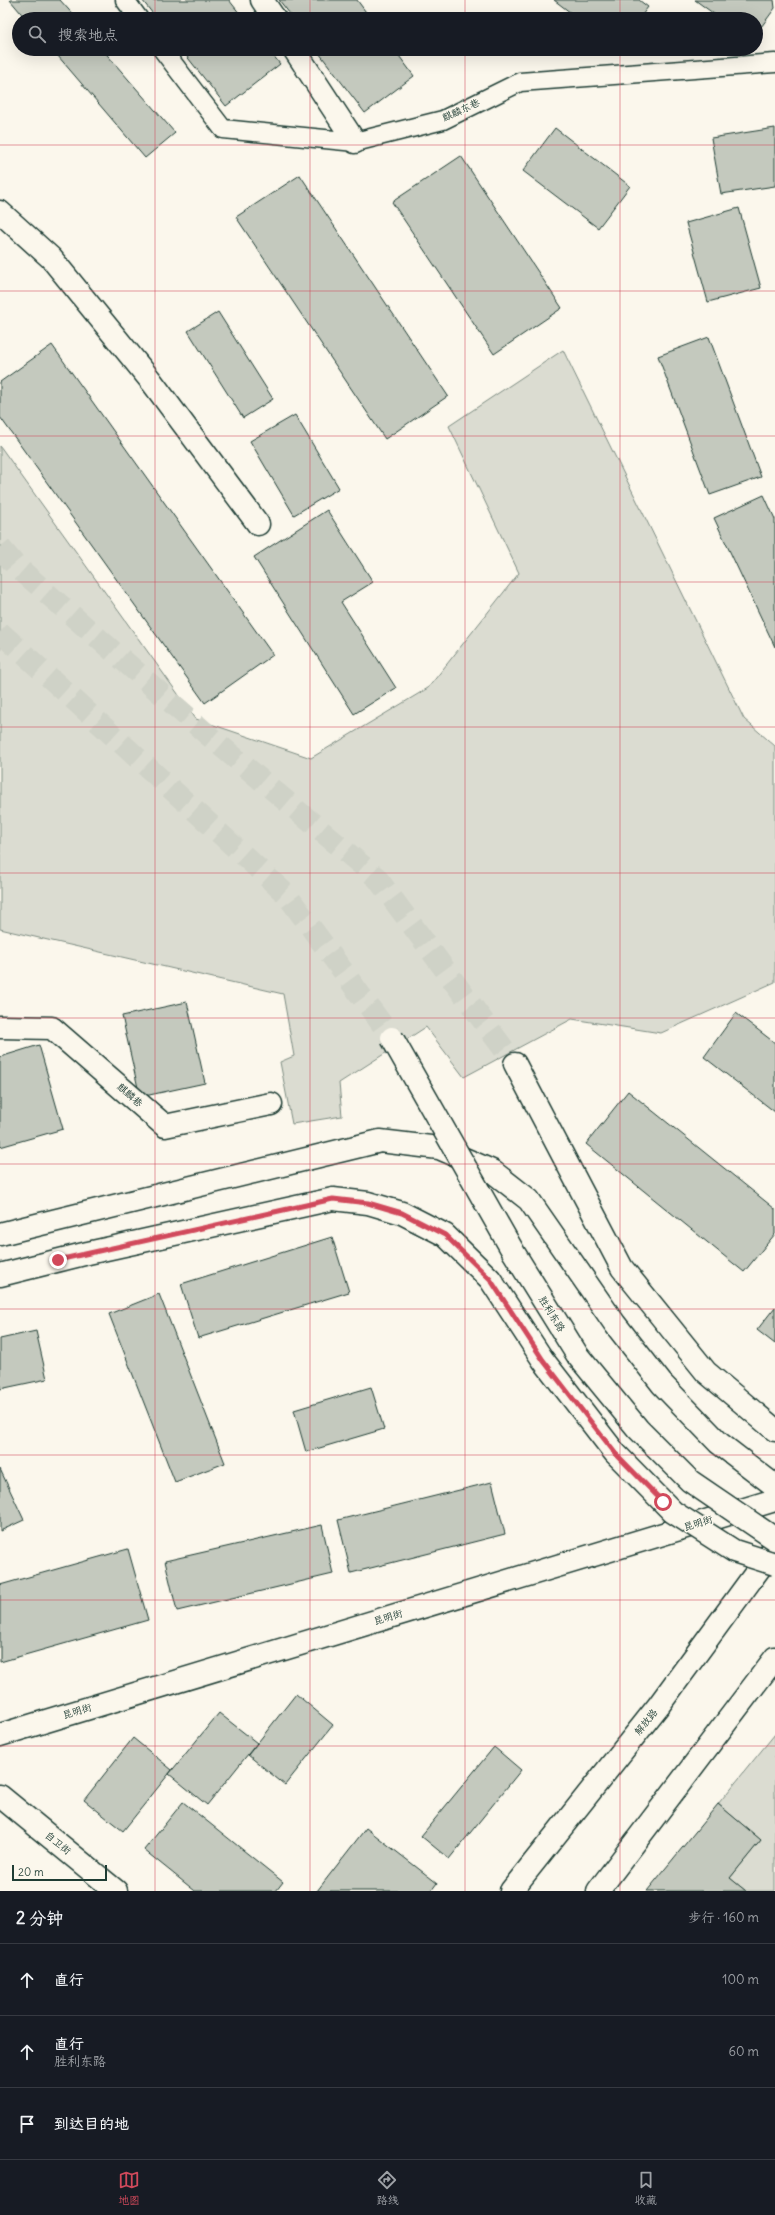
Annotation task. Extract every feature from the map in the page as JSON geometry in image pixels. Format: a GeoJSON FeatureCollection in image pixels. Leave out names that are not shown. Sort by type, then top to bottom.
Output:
{"type":"FeatureCollection","features":[{"type":"Feature","properties":{"kind":"main road"},"geometry":{"type":"LineString","coordinates":[[262,0],[270,12]]}},
{"type":"Feature","properties":{"kind":"main road"},"geometry":{"type":"LineString","coordinates":[[299,56],[355,142]]}},
{"type":"Feature","properties":{"kind":"main road"},"geometry":{"type":"LineString","coordinates":[[0,212],[51,258],[152,382],[258,524]]}},
{"type":"Feature","properties":{"kind":"main road","name":"麒麟巷"},"geometry":{"type":"LineString","coordinates":[[0,1027],[52,1028],[165,1126],[272,1104]]}},
{"type":"Feature","properties":{"kind":"main road","name":"胜利东路"},"geometry":{"type":"LineString","coordinates":[[392,1038],[514,1253],[578,1356],[638,1429],[690,1481],[775,1539]]}},
{"type":"Feature","properties":{"kind":"main road"},"geometry":{"type":"LineString","coordinates":[[515,1064],[622,1268],[706,1372],[775,1430]]}},
{"type":"Feature","properties":{"kind":"main road"},"geometry":{"type":"LineString","coordinates":[[0,1234],[380,1141],[439,1148],[492,1171],[529,1200],[615,1324],[662,1384],[719,1443],[775,1486]]}},
{"type":"Feature","properties":{"kind":"main road"},"geometry":{"type":"LineString","coordinates":[[0,1275],[88,1253],[333,1199],[368,1203],[402,1213],[445,1235],[490,1279],[543,1360],[615,1453],[673,1512],[734,1551],[775,1564]]}},
{"type":"Feature","properties":{"kind":"main road","name":"昆明街"},"geometry":{"type":"LineString","coordinates":[[0,1735],[775,1500]]}},
{"type":"Feature","properties":{"kind":"main road","name":"解放路"},"geometry":{"type":"LineString","coordinates":[[511,1891],[659,1705],[775,1547]]}},
{"type":"Feature","properties":{"kind":"main road"},"geometry":{"type":"LineString","coordinates":[[598,1891],[775,1658]]}},
{"type":"Feature","properties":{"kind":"main road","name":"自卫街"},"geometry":{"type":"LineString","coordinates":[[0,1796],[116,1891]]}},
{"type":"Feature","properties":{"kind":"lane"},"geometry":{"type":"LineString","coordinates":[[125,0],[134,12]]}},
{"type":"Feature","properties":{"kind":"lane","name":"麒麟东巷"},"geometry":{"type":"LineString","coordinates":[[167,56],[223,129],[355,142],[443,120],[520,82],[775,64]]}},
{"type":"Feature","properties":{"kind":"shaded area"},"geometry":{"type":"Polygon","coordinates":[[[563,350],[744,719],[775,746],[775,982],[661,1033],[572,1019],[464,1077],[426,1027],[339,1083],[342,1116],[292,1124],[280,1062],[294,1056],[283,994],[0,929],[0,446],[196,719],[311,758],[428,688],[519,573],[449,426],[563,350]]]}},
{"type":"Feature","properties":{"kind":"shaded area"},"geometry":{"type":"Polygon","coordinates":[[[775,1734],[775,1891],[746,1891],[730,1878],[761,1840],[718,1804],[775,1734]]]}},
{"type":"Feature","properties":{"kind":"building"},"geometry":{"type":"Polygon","coordinates":[[[10,0],[60,0],[71,12],[20,12],[10,0]]]}},
{"type":"Feature","properties":{"kind":"building"},"geometry":{"type":"Polygon","coordinates":[[[142,0],[229,0],[238,12],[151,12],[142,0]]]}},
{"type":"Feature","properties":{"kind":"building"},"geometry":{"type":"Polygon","coordinates":[[[279,0],[357,0],[366,12],[288,12],[279,0]]]}},
{"type":"Feature","properties":{"kind":"building"},"geometry":{"type":"Polygon","coordinates":[[[554,0],[639,0],[648,7],[644,12],[570,12],[554,0]]]}},
{"type":"Feature","properties":{"kind":"building"},"geometry":{"type":"Polygon","coordinates":[[[695,0],[774,0],[775,8],[763,24],[763,12],[711,12],[695,0]]]}},
{"type":"Feature","properties":{"kind":"building"},"geometry":{"type":"Polygon","coordinates":[[[58,56],[108,56],[175,133],[145,158],[58,56]]]}},
{"type":"Feature","properties":{"kind":"building"},"geometry":{"type":"Polygon","coordinates":[[[187,56],[274,56],[280,64],[226,106],[187,56]]]}},
{"type":"Feature","properties":{"kind":"building"},"geometry":{"type":"Polygon","coordinates":[[[321,56],[399,56],[414,76],[365,113],[321,56]]]}},
{"type":"Feature","properties":{"kind":"building"},"geometry":{"type":"Polygon","coordinates":[[[555,128],[630,186],[598,228],[523,171],[555,128]]]}},
{"type":"Feature","properties":{"kind":"building"},"geometry":{"type":"Polygon","coordinates":[[[775,128],[775,186],[721,194],[711,138],[775,128]]]}},
{"type":"Feature","properties":{"kind":"building"},"geometry":{"type":"Polygon","coordinates":[[[461,156],[562,308],[494,354],[392,202],[461,156]]]}},
{"type":"Feature","properties":{"kind":"building"},"geometry":{"type":"Polygon","coordinates":[[[300,175],[448,396],[385,439],[236,217],[300,175]]]}},
{"type":"Feature","properties":{"kind":"building"},"geometry":{"type":"Polygon","coordinates":[[[739,208],[761,288],[708,302],[686,223],[739,208]]]}},
{"type":"Feature","properties":{"kind":"building"},"geometry":{"type":"Polygon","coordinates":[[[218,312],[273,399],[243,418],[188,331],[218,312]]]}},
{"type":"Feature","properties":{"kind":"building"},"geometry":{"type":"Polygon","coordinates":[[[709,337],[761,477],[710,495],[658,356],[709,337]]]}},
{"type":"Feature","properties":{"kind":"building"},"geometry":{"type":"Polygon","coordinates":[[[52,345],[273,655],[205,703],[0,417],[0,382],[52,345]]]}},
{"type":"Feature","properties":{"kind":"building"},"geometry":{"type":"Polygon","coordinates":[[[295,415],[339,488],[294,515],[250,441],[295,415]]]}},
{"type":"Feature","properties":{"kind":"building"},"geometry":{"type":"Polygon","coordinates":[[[764,495],[775,519],[775,647],[714,518],[764,495]]]}},
{"type":"Feature","properties":{"kind":"building"},"geometry":{"type":"Polygon","coordinates":[[[327,510],[373,582],[341,602],[396,688],[354,714],[254,557],[327,510]]]}},
{"type":"Feature","properties":{"kind":"building"},"geometry":{"type":"Polygon","coordinates":[[[187,1002],[205,1083],[140,1097],[122,1016],[187,1002]]]}},
{"type":"Feature","properties":{"kind":"building"},"geometry":{"type":"Polygon","coordinates":[[[736,1013],[775,1043],[775,1112],[704,1057],[736,1013]]]}},
{"type":"Feature","properties":{"kind":"building"},"geometry":{"type":"Polygon","coordinates":[[[39,1045],[63,1129],[0,1147],[0,1057],[39,1045]]]}},
{"type":"Feature","properties":{"kind":"building"},"geometry":{"type":"Polygon","coordinates":[[[628,1091],[775,1209],[775,1234],[744,1272],[586,1144],[628,1091]]]}},
{"type":"Feature","properties":{"kind":"building"},"geometry":{"type":"Polygon","coordinates":[[[332,1237],[349,1292],[198,1338],[181,1284],[332,1237]]]}},
{"type":"Feature","properties":{"kind":"building"},"geometry":{"type":"Polygon","coordinates":[[[159,1294],[225,1463],[175,1482],[109,1314],[159,1294]]]}},
{"type":"Feature","properties":{"kind":"building"},"geometry":{"type":"Polygon","coordinates":[[[775,1307],[775,1344],[757,1330],[775,1307]]]}},
{"type":"Feature","properties":{"kind":"building"},"geometry":{"type":"Polygon","coordinates":[[[36,1331],[47,1379],[0,1389],[0,1339],[36,1331]]]}},
{"type":"Feature","properties":{"kind":"building"},"geometry":{"type":"Polygon","coordinates":[[[371,1387],[384,1429],[306,1452],[294,1410],[371,1387]]]}},
{"type":"Feature","properties":{"kind":"building"},"geometry":{"type":"Polygon","coordinates":[[[0,1469],[24,1520],[0,1531],[0,1469]]]}},
{"type":"Feature","properties":{"kind":"building"},"geometry":{"type":"Polygon","coordinates":[[[492,1482],[505,1534],[351,1573],[338,1520],[492,1482]]]}},
{"type":"Feature","properties":{"kind":"building"},"geometry":{"type":"Polygon","coordinates":[[[322,1525],[333,1574],[177,1611],[165,1561],[322,1525]]]}},
{"type":"Feature","properties":{"kind":"building"},"geometry":{"type":"Polygon","coordinates":[[[128,1549],[148,1620],[0,1662],[0,1585],[128,1549]]]}},
{"type":"Feature","properties":{"kind":"building"},"geometry":{"type":"Polygon","coordinates":[[[296,1694],[333,1725],[285,1785],[248,1755],[296,1694]]]}},
{"type":"Feature","properties":{"kind":"building"},"geometry":{"type":"Polygon","coordinates":[[[219,1713],[257,1743],[207,1805],[169,1774],[219,1713]]]}},
{"type":"Feature","properties":{"kind":"building"},"geometry":{"type":"Polygon","coordinates":[[[133,1738],[172,1770],[123,1831],[84,1800],[133,1738]]]}},
{"type":"Feature","properties":{"kind":"building"},"geometry":{"type":"Polygon","coordinates":[[[494,1747],[521,1770],[449,1859],[421,1836],[494,1747]]]}},
{"type":"Feature","properties":{"kind":"building"},"geometry":{"type":"Polygon","coordinates":[[[183,1802],[283,1882],[276,1891],[195,1891],[144,1850],[183,1802]]]}},
{"type":"Feature","properties":{"kind":"building"},"geometry":{"type":"Polygon","coordinates":[[[718,1804],[761,1840],[730,1878],[746,1891],[647,1891],[718,1804]]]}},
{"type":"Feature","properties":{"kind":"building"},"geometry":{"type":"Polygon","coordinates":[[[366,1828],[437,1883],[431,1891],[317,1891],[366,1828]]]}},
{"type":"Feature","properties":{"kind":"tunnel"},"geometry":{"type":"LineString","coordinates":[[0,547],[15,565],[208,735],[377,878],[515,1064]]}},
{"type":"Feature","properties":{"kind":"tunnel"},"geometry":{"type":"LineString","coordinates":[[0,632],[287,895],[392,1038]]}},
{"type":"Feature","properties":{"kind":"route"},"geometry":{"type":"LineString","coordinates":[[58,1260],[333,1199],[368,1203],[402,1213],[445,1235],[490,1279],[543,1360],[615,1453],[663,1502]]}}]}
